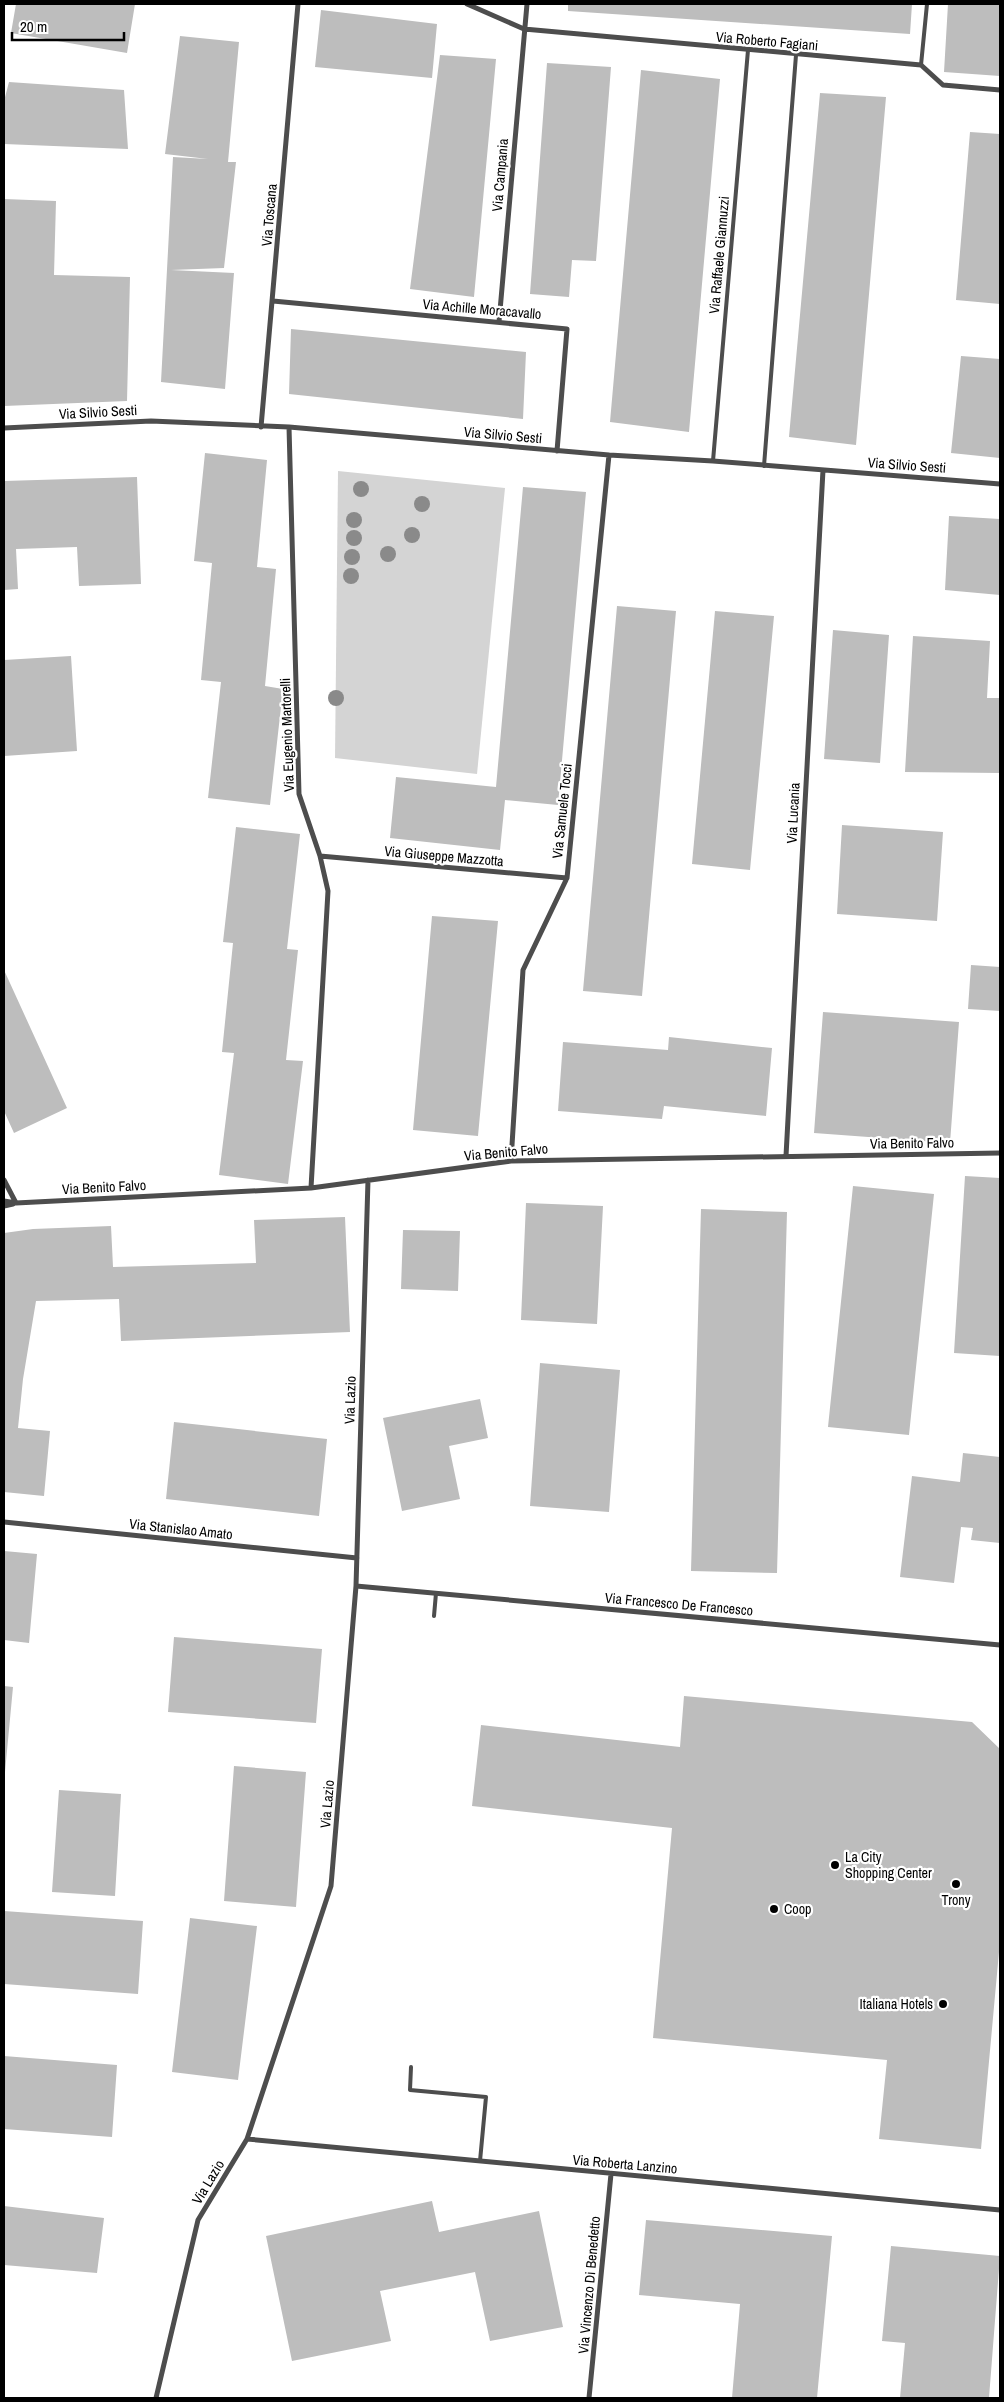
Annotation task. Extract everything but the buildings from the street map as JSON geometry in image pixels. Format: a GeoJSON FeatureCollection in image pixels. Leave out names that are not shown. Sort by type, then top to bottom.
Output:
{"type":"FeatureCollection","features":[{"type":"Feature","properties":{"kind":"street","name":"Via Toscana"},"geometry":{"type":"LineString","coordinates":[[261,427],[298,4]]}},
{"type":"Feature","properties":{"kind":"street","name":"Via Roberto Fagiani"},"geometry":{"type":"LineString","coordinates":[[467,4],[524,29],[921,65]]}},
{"type":"Feature","properties":{"kind":"street","name":"Via Campania"},"geometry":{"type":"LineString","coordinates":[[499,322],[527,4]]}},
{"type":"Feature","properties":{"kind":"street"},"geometry":{"type":"LineString","coordinates":[[921,65],[943,85],[1000,90]]}},
{"type":"Feature","properties":{"kind":"street","name":"Via Achille Moracavallo"},"geometry":{"type":"LineString","coordinates":[[273,301],[567,329],[557,450]]}},
{"type":"Feature","properties":{"kind":"street","name":"Via Silvio Sesti"},"geometry":{"type":"LineString","coordinates":[[4,428],[151,421],[289,427],[609,455],[713,461],[1000,484]]}},
{"type":"Feature","properties":{"kind":"street","name":"Via Eugenio Martorelli"},"geometry":{"type":"LineString","coordinates":[[289,427],[299,794],[320,856],[328,891],[311,1188]]}},
{"type":"Feature","properties":{"kind":"street","name":"Via Samuele Tocci"},"geometry":{"type":"LineString","coordinates":[[511,1160],[523,970],[567,878],[609,455]]}},
{"type":"Feature","properties":{"kind":"street","name":"Via Lucania"},"geometry":{"type":"LineString","coordinates":[[786,1156],[823,470]]}},
{"type":"Feature","properties":{"kind":"street","name":"Via Giuseppe Mazzotta"},"geometry":{"type":"LineString","coordinates":[[320,856],[567,878]]}},
{"type":"Feature","properties":{"kind":"street","name":"Via Benito Falvo"},"geometry":{"type":"LineString","coordinates":[[4,1206],[16,1203],[311,1188],[511,1160],[1000,1154]]}},
{"type":"Feature","properties":{"kind":"street"},"geometry":{"type":"LineString","coordinates":[[4,1180],[16,1203]]}},
{"type":"Feature","properties":{"kind":"street","name":"Via Lazio"},"geometry":{"type":"LineString","coordinates":[[156,2398],[198,2220],[247,2139],[331,1886],[356,1586],[368,1180]]}},
{"type":"Feature","properties":{"kind":"street","name":"Via Benito Falvo"},"geometry":{"type":"LineString","coordinates":[[4,1201],[16,1203]]}},
{"type":"Feature","properties":{"kind":"street","name":"Via Stanislao Amato"},"geometry":{"type":"LineString","coordinates":[[4,1522],[357,1558]]}},
{"type":"Feature","properties":{"kind":"street","name":"Via Francesco De Francesco"},"geometry":{"type":"LineString","coordinates":[[356,1586],[1000,1645]]}},
{"type":"Feature","properties":{"kind":"street","name":"Via Roberta Lanzino"},"geometry":{"type":"LineString","coordinates":[[247,2139],[1000,2210]]}},
{"type":"Feature","properties":{"kind":"street","name":"Via Vincenzo Di Benedetto"},"geometry":{"type":"LineString","coordinates":[[589,2398],[611,2174]]}},
{"type":"Feature","properties":{"kind":"lane"},"geometry":{"type":"LineString","coordinates":[[921,65],[927,4]]}},
{"type":"Feature","properties":{"kind":"lane","name":"Via Raffaele Giannuzzi"},"geometry":{"type":"LineString","coordinates":[[713,461],[748,50]]}},
{"type":"Feature","properties":{"kind":"lane"},"geometry":{"type":"LineString","coordinates":[[764,466],[796,55]]}},
{"type":"Feature","properties":{"kind":"lane"},"geometry":{"type":"LineString","coordinates":[[434,1616],[436,1593]]}},
{"type":"Feature","properties":{"kind":"lane"},"geometry":{"type":"LineString","coordinates":[[411,2067],[410,2090],[486,2097],[480,2161]]}},
{"type":"Feature","properties":{"kind":"shaded area"},"geometry":{"type":"Polygon","coordinates":[[[338,471],[505,488],[477,774],[335,758],[338,471]]]}},
{"type":"Feature","properties":{"kind":"place","name":"La City Shopping Center"},"geometry":{"type":"Point","coordinates":[835,1865]}},
{"type":"Feature","properties":{"kind":"place","name":"Trony"},"geometry":{"type":"Point","coordinates":[956,1884]}},
{"type":"Feature","properties":{"kind":"place","name":"Coop"},"geometry":{"type":"Point","coordinates":[774,1909]}},
{"type":"Feature","properties":{"kind":"place","name":"Italiana Hotels"},"geometry":{"type":"Point","coordinates":[943,2004]}}]}
